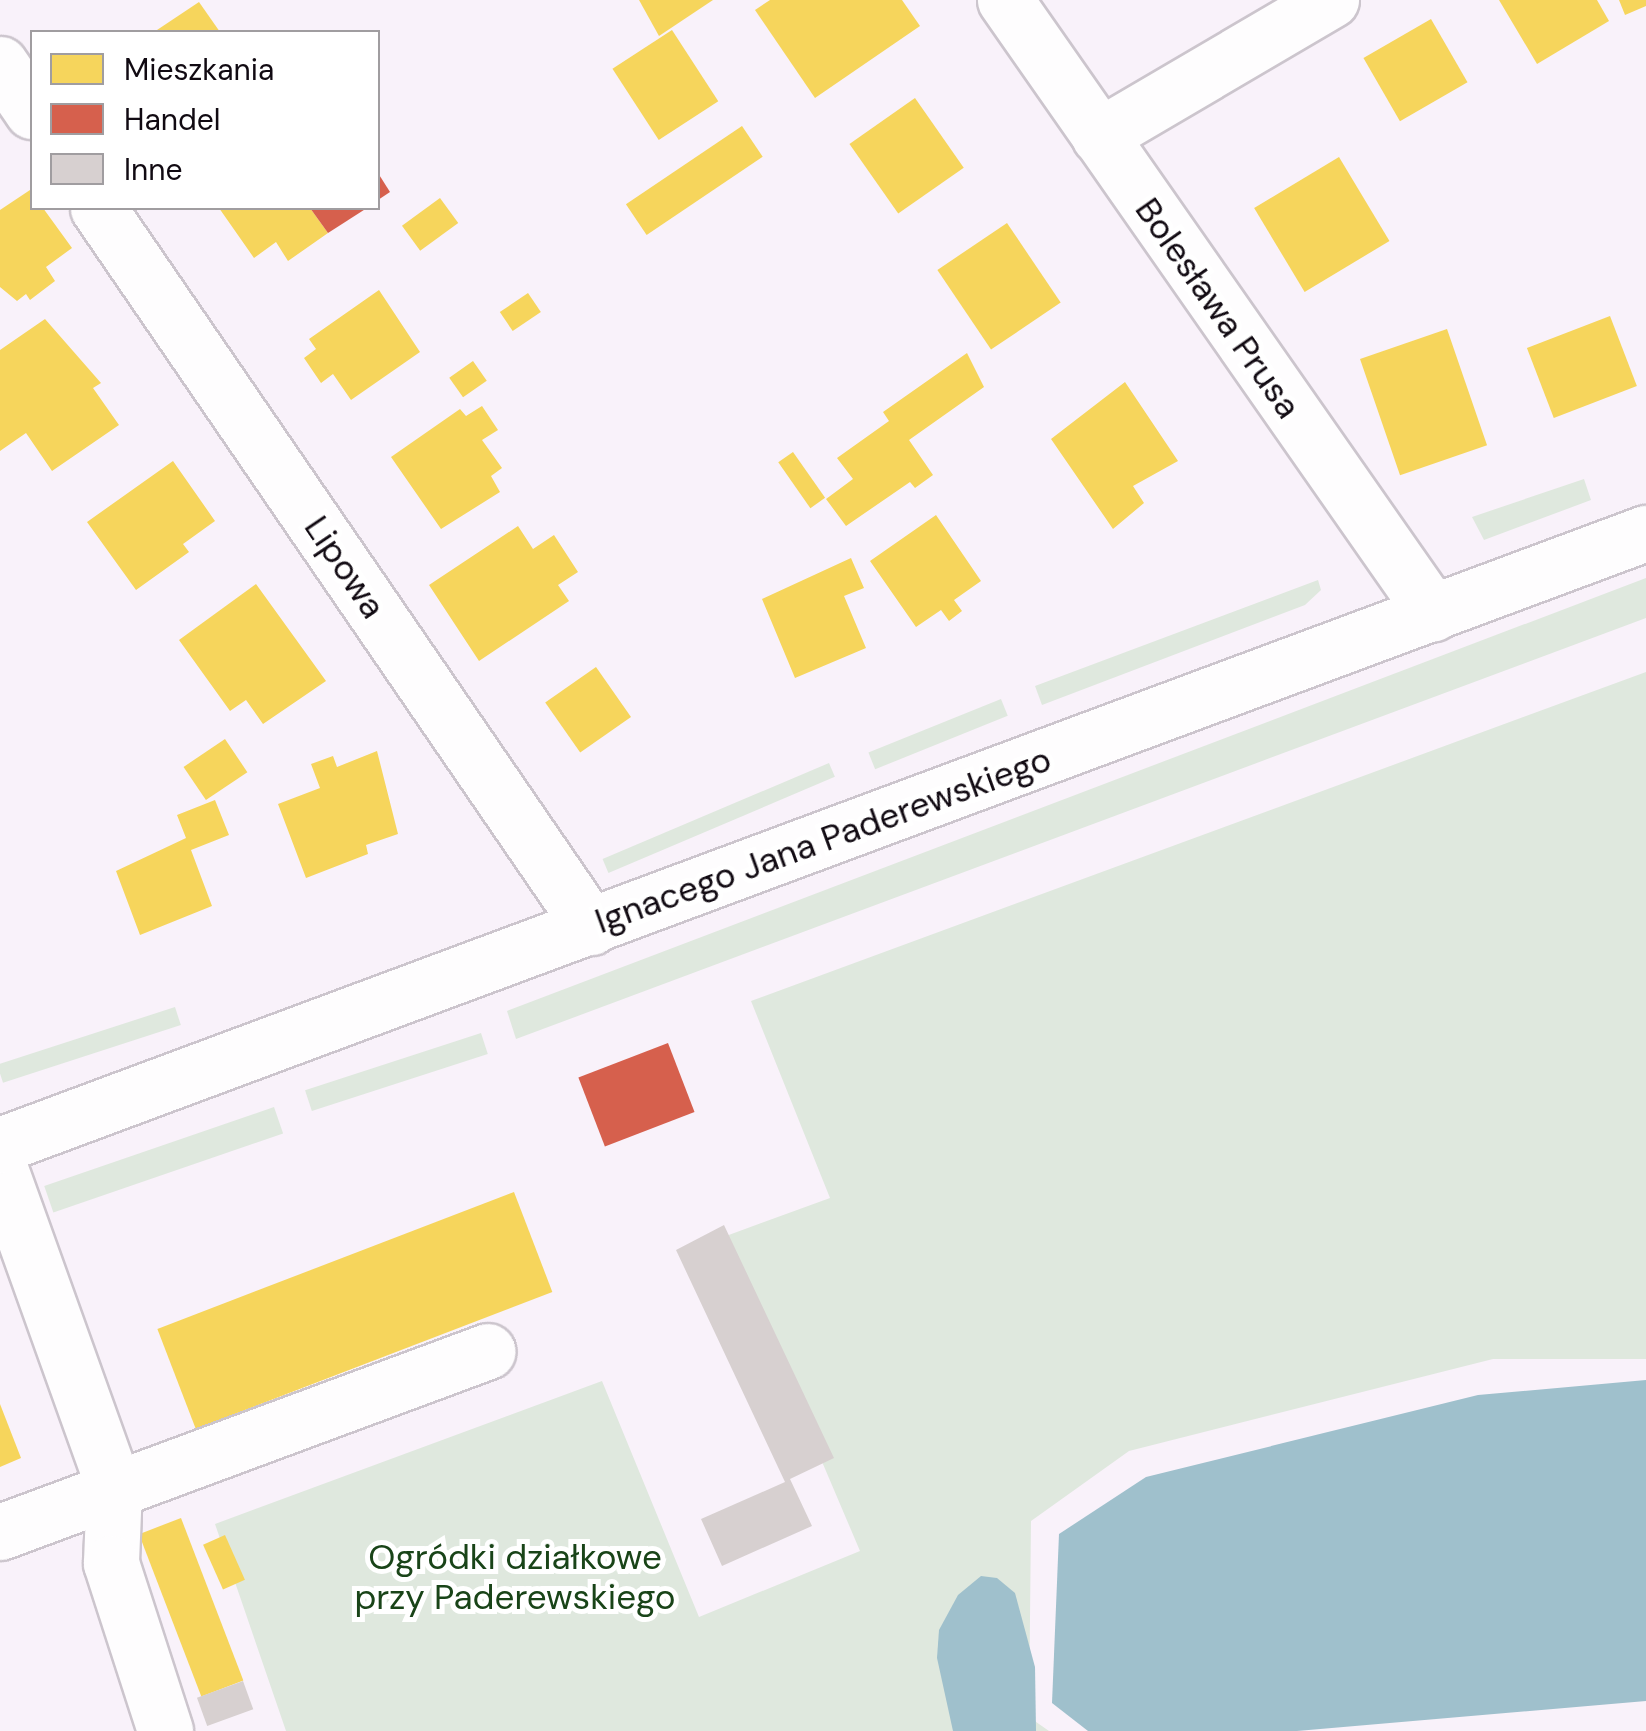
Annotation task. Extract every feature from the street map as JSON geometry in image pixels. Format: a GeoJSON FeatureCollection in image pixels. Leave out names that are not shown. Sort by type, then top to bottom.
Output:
{"type":"FeatureCollection","features":[{"type":"Feature","properties":{"kind":"street","name":"Bolesława Prusa"},"geometry":{"type":"LineString","coordinates":[[1005,0],[1434,613]]}},
{"type":"Feature","properties":{"kind":"street"},"geometry":{"type":"LineString","coordinates":[[1099,136],[1331,0]]}},
{"type":"Feature","properties":{"kind":"street"},"geometry":{"type":"LineString","coordinates":[[0,64],[30,108]]}},
{"type":"Feature","properties":{"kind":"street","name":"Lipowa"},"geometry":{"type":"LineString","coordinates":[[99,210],[591,927]]}},
{"type":"Feature","properties":{"kind":"street","name":"Ignacego Jana Paderewskiego"},"geometry":{"type":"LineString","coordinates":[[0,1145],[1646,533]]}},
{"type":"Feature","properties":{"kind":"street"},"geometry":{"type":"LineString","coordinates":[[0,1169],[114,1487],[111,1563],[166,1730]]}},
{"type":"Feature","properties":{"kind":"street"},"geometry":{"type":"LineString","coordinates":[[0,1532],[488,1351]]}},
{"type":"Feature","properties":{"kind":"green space"},"geometry":{"type":"Polygon","coordinates":[[[1584,479],[1591,500],[1484,540],[1472,517],[1584,479]]]}},
{"type":"Feature","properties":{"kind":"green space"},"geometry":{"type":"Polygon","coordinates":[[[1646,578],[1646,618],[516,1039],[507,1011],[1646,578]]]}},
{"type":"Feature","properties":{"kind":"green space"},"geometry":{"type":"Polygon","coordinates":[[[1318,580],[1321,590],[1305,605],[1042,705],[1035,686],[1318,580]]]}},
{"type":"Feature","properties":{"kind":"green space","name":"Ogródki działkowe przy Paderewskiego"},"geometry":{"type":"Polygon","coordinates":[[[1646,672],[1646,1359],[1493,1359],[1129,1451],[1031,1521],[1029,1717],[1049,1731],[286,1731],[215,1524],[602,1381],[699,1617],[860,1551],[726,1236],[830,1198],[751,1001],[1646,672]]]}},
{"type":"Feature","properties":{"kind":"green space"},"geometry":{"type":"Polygon","coordinates":[[[1001,699],[1008,716],[875,769],[868,753],[1001,699]]]}},
{"type":"Feature","properties":{"kind":"green space"},"geometry":{"type":"Polygon","coordinates":[[[829,763],[835,777],[608,873],[603,859],[829,763]]]}},
{"type":"Feature","properties":{"kind":"green space"},"geometry":{"type":"Polygon","coordinates":[[[175,1007],[181,1025],[3,1083],[0,1064],[175,1007]]]}},
{"type":"Feature","properties":{"kind":"green space"},"geometry":{"type":"Polygon","coordinates":[[[481,1033],[488,1054],[312,1111],[305,1090],[481,1033]]]}},
{"type":"Feature","properties":{"kind":"green space"},"geometry":{"type":"Polygon","coordinates":[[[274,1107],[283,1133],[53,1213],[44,1186],[274,1107]]]}},
{"type":"Feature","properties":{"kind":"water"},"geometry":{"type":"Polygon","coordinates":[[[1646,1380],[1646,1701],[1297,1731],[1088,1731],[1052,1703],[1059,1534],[1146,1477],[1478,1395],[1646,1380]]]}},
{"type":"Feature","properties":{"kind":"water"},"geometry":{"type":"Polygon","coordinates":[[[981,1576],[997,1578],[1015,1593],[1035,1667],[1036,1731],[953,1731],[937,1658],[939,1630],[958,1595],[981,1576]]]}},
{"type":"Feature","properties":{"kind":"building: Mieszkania"},"geometry":{"type":"Polygon","coordinates":[[[639,0],[713,0],[659,36],[639,0]]]}},
{"type":"Feature","properties":{"kind":"building: Mieszkania"},"geometry":{"type":"Polygon","coordinates":[[[770,0],[902,0],[920,26],[815,98],[755,10],[770,0]]]}},
{"type":"Feature","properties":{"kind":"building: Mieszkania"},"geometry":{"type":"Polygon","coordinates":[[[1499,0],[1597,0],[1609,21],[1537,64],[1499,0]]]}},
{"type":"Feature","properties":{"kind":"building: Mieszkania"},"geometry":{"type":"Polygon","coordinates":[[[1619,0],[1646,0],[1646,6],[1625,15],[1619,0]]]}},
{"type":"Feature","properties":{"kind":"building: Mieszkania"},"geometry":{"type":"Polygon","coordinates":[[[199,2],[219,30],[157,30],[199,2]]]}},
{"type":"Feature","properties":{"kind":"building: Mieszkania"},"geometry":{"type":"Polygon","coordinates":[[[1431,19],[1468,82],[1400,121],[1363,58],[1431,19]]]}},
{"type":"Feature","properties":{"kind":"building: Mieszkania"},"geometry":{"type":"Polygon","coordinates":[[[672,30],[718,101],[659,140],[612,69],[672,30]]]}},
{"type":"Feature","properties":{"kind":"building: Mieszkania"},"geometry":{"type":"Polygon","coordinates":[[[915,98],[964,168],[898,214],[849,144],[915,98]]]}},
{"type":"Feature","properties":{"kind":"building: Mieszkania"},"geometry":{"type":"Polygon","coordinates":[[[742,126],[763,157],[647,235],[626,204],[742,126]]]}},
{"type":"Feature","properties":{"kind":"building: Mieszkania"},"geometry":{"type":"Polygon","coordinates":[[[1339,157],[1389,241],[1305,292],[1254,208],[1339,157]]]}},
{"type":"Feature","properties":{"kind":"building: Mieszkania"},"geometry":{"type":"Polygon","coordinates":[[[30,190],[30,210],[44,210],[72,248],[46,267],[55,281],[30,300],[26,294],[17,301],[0,287],[0,210],[30,190]]]}},
{"type":"Feature","properties":{"kind":"building: Mieszkania"},"geometry":{"type":"Polygon","coordinates":[[[440,198],[458,223],[420,251],[402,226],[440,198]]]}},
{"type":"Feature","properties":{"kind":"building: Mieszkania"},"geometry":{"type":"Polygon","coordinates":[[[220,210],[311,210],[328,233],[288,261],[276,242],[254,258],[220,210]]]}},
{"type":"Feature","properties":{"kind":"building: Mieszkania"},"geometry":{"type":"Polygon","coordinates":[[[1007,223],[1061,303],[991,350],[937,270],[1007,223]]]}},
{"type":"Feature","properties":{"kind":"building: Mieszkania"},"geometry":{"type":"Polygon","coordinates":[[[379,290],[420,352],[351,400],[333,374],[321,383],[304,358],[316,349],[309,339],[379,290]]]}},
{"type":"Feature","properties":{"kind":"building: Mieszkania"},"geometry":{"type":"Polygon","coordinates":[[[528,293],[541,312],[513,331],[500,312],[528,293]]]}},
{"type":"Feature","properties":{"kind":"building: Mieszkania"},"geometry":{"type":"Polygon","coordinates":[[[1610,316],[1637,386],[1554,418],[1527,348],[1610,316]]]}},
{"type":"Feature","properties":{"kind":"building: Mieszkania"},"geometry":{"type":"Polygon","coordinates":[[[45,319],[101,383],[93,388],[119,425],[52,471],[26,433],[0,451],[0,350],[45,319]]]}},
{"type":"Feature","properties":{"kind":"building: Mieszkania"},"geometry":{"type":"Polygon","coordinates":[[[1447,329],[1487,445],[1400,475],[1360,359],[1447,329]]]}},
{"type":"Feature","properties":{"kind":"building: Mieszkania"},"geometry":{"type":"Polygon","coordinates":[[[967,353],[984,387],[909,440],[933,475],[915,488],[910,482],[846,526],[826,499],[853,479],[837,458],[889,421],[883,412],[967,353]]]}},
{"type":"Feature","properties":{"kind":"building: Mieszkania"},"geometry":{"type":"Polygon","coordinates":[[[473,361],[487,381],[463,397],[449,378],[473,361]]]}},
{"type":"Feature","properties":{"kind":"building: Mieszkania"},"geometry":{"type":"Polygon","coordinates":[[[1125,382],[1178,461],[1133,486],[1144,503],[1113,529],[1051,439],[1125,382]]]}},
{"type":"Feature","properties":{"kind":"building: Mieszkania"},"geometry":{"type":"Polygon","coordinates":[[[482,406],[498,430],[482,440],[502,468],[491,476],[500,492],[441,529],[391,457],[460,409],[466,416],[482,406]]]}},
{"type":"Feature","properties":{"kind":"building: Mieszkania"},"geometry":{"type":"Polygon","coordinates":[[[793,452],[825,498],[810,508],[778,462],[793,452]]]}},
{"type":"Feature","properties":{"kind":"building: Mieszkania"},"geometry":{"type":"Polygon","coordinates":[[[173,461],[215,521],[183,544],[189,552],[136,590],[87,522],[173,461]]]}},
{"type":"Feature","properties":{"kind":"building: Mieszkania"},"geometry":{"type":"Polygon","coordinates":[[[936,515],[981,581],[954,600],[962,611],[949,621],[941,610],[916,627],[870,561],[936,515]]]}},
{"type":"Feature","properties":{"kind":"building: Mieszkania"},"geometry":{"type":"Polygon","coordinates":[[[518,526],[533,549],[554,535],[578,572],[558,585],[569,601],[479,661],[429,585],[518,526]]]}},
{"type":"Feature","properties":{"kind":"building: Mieszkania"},"geometry":{"type":"Polygon","coordinates":[[[851,558],[864,588],[844,596],[866,648],[795,678],[762,599],[851,558]]]}},
{"type":"Feature","properties":{"kind":"building: Mieszkania"},"geometry":{"type":"Polygon","coordinates":[[[256,584],[326,681],[263,724],[246,700],[230,711],[179,640],[256,584]]]}},
{"type":"Feature","properties":{"kind":"building: Mieszkania"},"geometry":{"type":"Polygon","coordinates":[[[596,667],[631,717],[580,753],[545,703],[596,667]]]}},
{"type":"Feature","properties":{"kind":"building: Mieszkania"},"geometry":{"type":"Polygon","coordinates":[[[225,739],[247,772],[206,800],[184,767],[225,739]]]}},
{"type":"Feature","properties":{"kind":"building: Mieszkania"},"geometry":{"type":"Polygon","coordinates":[[[377,751],[398,834],[366,845],[368,854],[306,878],[278,804],[320,788],[311,764],[333,756],[337,767],[377,751]]]}},
{"type":"Feature","properties":{"kind":"building: Mieszkania"},"geometry":{"type":"Polygon","coordinates":[[[215,800],[229,835],[191,850],[212,906],[140,935],[116,871],[186,838],[177,815],[215,800]]]}},
{"type":"Feature","properties":{"kind":"building: Mieszkania"},"geometry":{"type":"Polygon","coordinates":[[[514,1192],[552,1292],[196,1429],[157,1329],[514,1192]]]}},
{"type":"Feature","properties":{"kind":"building: Mieszkania"},"geometry":{"type":"Polygon","coordinates":[[[0,1404],[21,1458],[0,1467],[0,1404]]]}},
{"type":"Feature","properties":{"kind":"building: Mieszkania"},"geometry":{"type":"Polygon","coordinates":[[[181,1518],[243,1680],[201,1697],[139,1534],[181,1518]]]}},
{"type":"Feature","properties":{"kind":"building: Mieszkania"},"geometry":{"type":"Polygon","coordinates":[[[225,1535],[245,1580],[223,1590],[203,1545],[225,1535]]]}},
{"type":"Feature","properties":{"kind":"building: Handel"},"geometry":{"type":"Polygon","coordinates":[[[380,176],[390,192],[380,199],[380,176]]]}},
{"type":"Feature","properties":{"kind":"building: Handel"},"geometry":{"type":"Polygon","coordinates":[[[311,210],[364,210],[328,233],[311,210]]]}},
{"type":"Feature","properties":{"kind":"building: Handel"},"geometry":{"type":"Polygon","coordinates":[[[668,1043],[695,1112],[605,1146],[578,1077],[668,1043]]]}},
{"type":"Feature","properties":{"kind":"building: Inne"},"geometry":{"type":"Polygon","coordinates":[[[724,1225],[834,1458],[790,1479],[812,1526],[722,1566],[701,1519],[785,1482],[676,1250],[724,1225]]]}},
{"type":"Feature","properties":{"kind":"building: Inne"},"geometry":{"type":"Polygon","coordinates":[[[243,1681],[253,1709],[207,1726],[197,1698],[243,1681]]]}}]}
